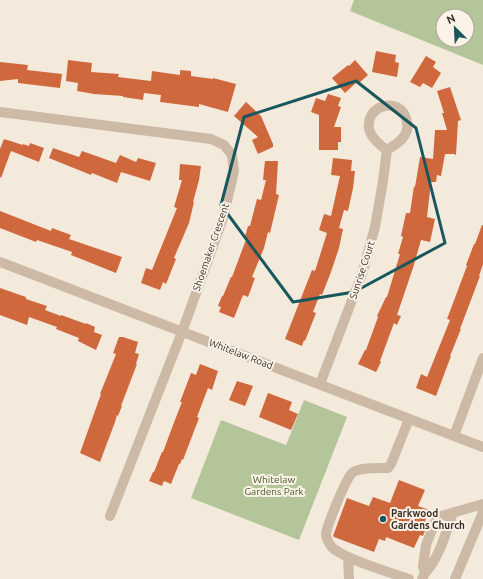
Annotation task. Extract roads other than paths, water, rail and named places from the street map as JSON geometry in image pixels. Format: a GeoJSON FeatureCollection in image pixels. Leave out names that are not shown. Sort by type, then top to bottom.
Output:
{"type":"FeatureCollection","features":[{"type":"Feature","properties":{"kind":"street"},"geometry":{"type":"LineString","coordinates":[[386,105],[402,110],[406,116],[408,125],[407,132],[403,139],[387,150],[380,145],[370,132],[369,123],[370,117],[374,111],[386,105]]}},
{"type":"Feature","properties":{"kind":"street","name":"Shoemaker Crescent"},"geometry":{"type":"LineString","coordinates":[[0,112],[211,139],[224,145],[232,155],[234,171],[223,218],[182,332],[110,516]]}},
{"type":"Feature","properties":{"kind":"street","name":"Sunrise Court"},"geometry":{"type":"LineString","coordinates":[[320,384],[364,267],[375,227],[387,150]]}},
{"type":"Feature","properties":{"kind":"street","name":"Whitelaw Road"},"geometry":{"type":"LineString","coordinates":[[0,262],[483,447]]}},
{"type":"Feature","properties":{"kind":"street"},"geometry":{"type":"LineString","coordinates":[[454,436],[483,358]]}},
{"type":"Feature","properties":{"kind":"street"},"geometry":{"type":"LineString","coordinates":[[408,579],[348,557],[335,550],[330,545],[326,535],[330,520],[348,479],[353,472],[360,469],[388,468],[392,464],[409,418]]}},
{"type":"Feature","properties":{"kind":"street"},"geometry":{"type":"LineString","coordinates":[[424,576],[423,566],[426,545],[436,520],[441,516],[483,504]]}},
{"type":"Feature","properties":{"kind":"street"},"geometry":{"type":"LineString","coordinates":[[455,579],[483,512]]}},
{"type":"Feature","properties":{"kind":"street"},"geometry":{"type":"LineString","coordinates":[[348,557],[349,579]]}},
{"type":"Feature","properties":{"kind":"place","name":"Parkwood Gardens Church"},"geometry":{"type":"Point","coordinates":[383,519]}},
{"type":"Feature","properties":{"kind":"park label","name":"Whitelaw Gardens Park"},"geometry":{"type":"Point","coordinates":[274,484]}}]}
